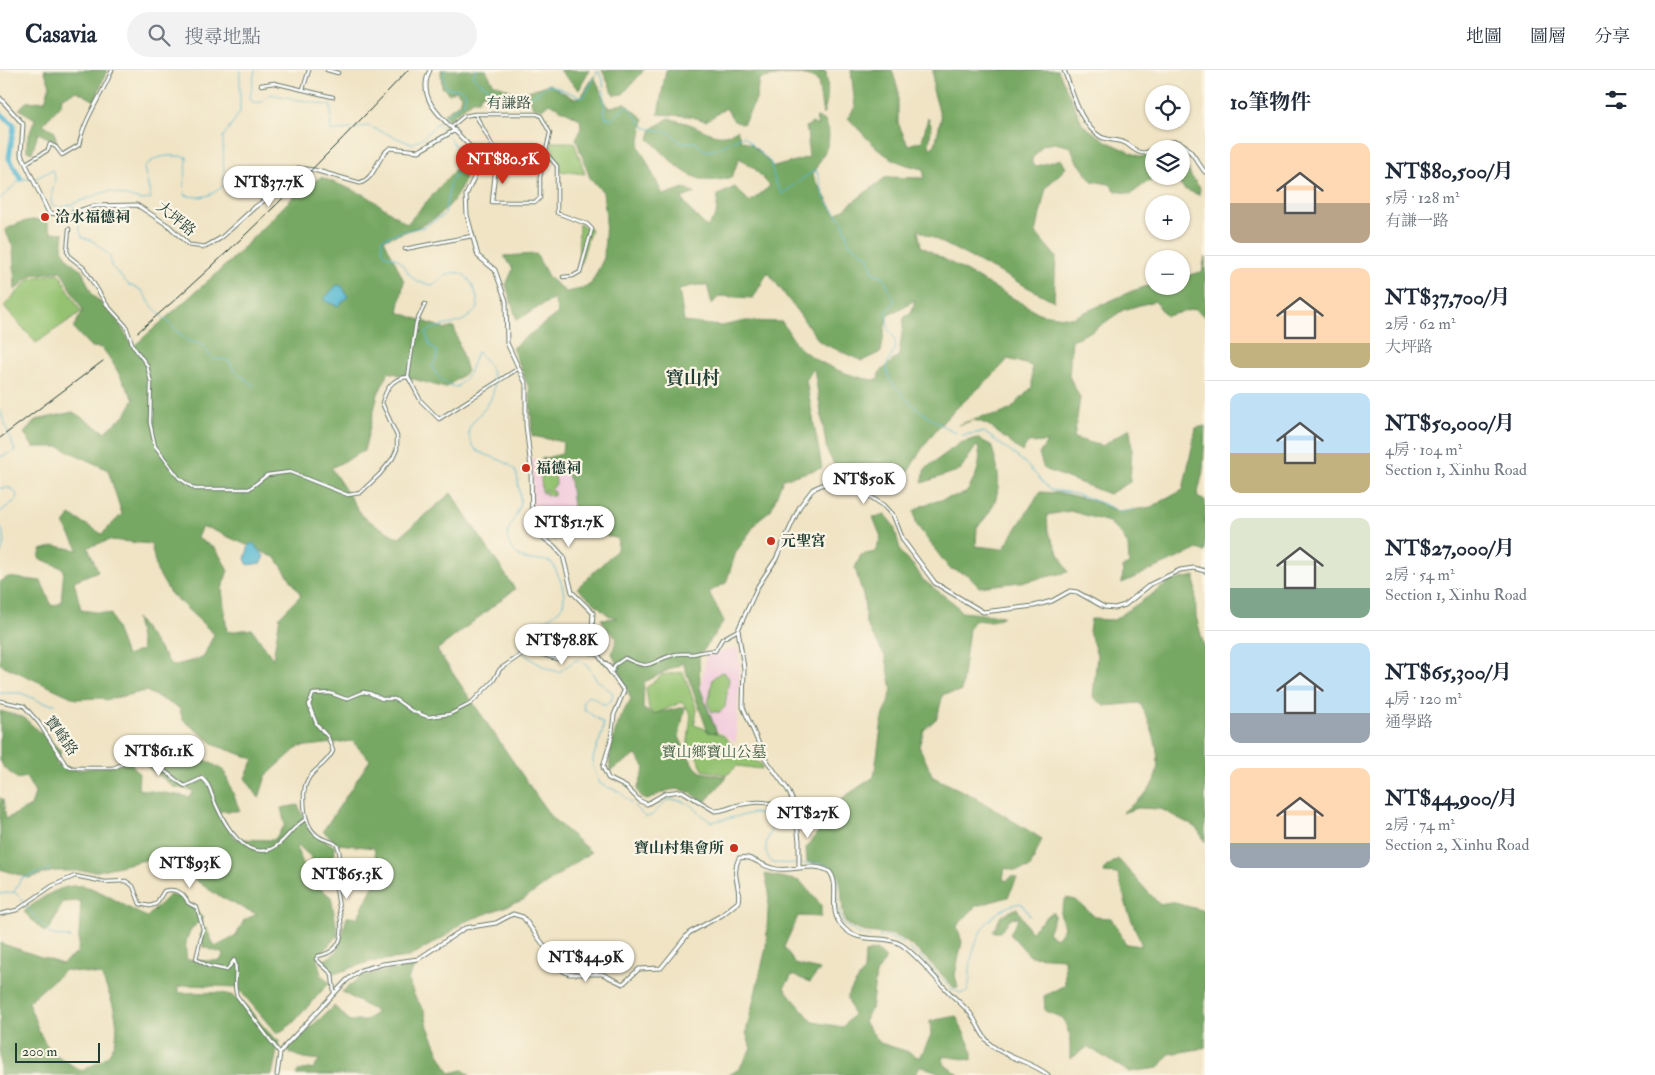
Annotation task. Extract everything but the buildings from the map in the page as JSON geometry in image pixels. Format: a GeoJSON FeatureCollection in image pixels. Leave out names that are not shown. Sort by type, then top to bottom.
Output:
{"type":"FeatureCollection","features":[{"type":"Feature","properties":{"kind":"street"},"geometry":{"type":"LineString","coordinates":[[0,98],[23,124],[24,134],[20,151],[25,163],[48,150],[50,144],[56,147],[62,156],[79,145],[81,130],[102,94],[112,70]]}},
{"type":"Feature","properties":{"kind":"street"},"geometry":{"type":"LineString","coordinates":[[303,89],[309,70]]}},
{"type":"Feature","properties":{"kind":"street"},"geometry":{"type":"LineString","coordinates":[[327,70],[338,72]]}},
{"type":"Feature","properties":{"kind":"street"},"geometry":{"type":"LineString","coordinates":[[430,70],[426,81],[426,91],[433,107],[478,158],[478,168],[466,197],[472,236],[478,256],[494,270],[506,301],[508,312],[506,340],[526,384],[526,425],[531,468],[532,524],[537,534],[554,546],[563,556],[572,592],[591,610],[591,645],[624,692],[614,716],[611,740],[603,760],[603,767],[608,778],[626,787],[640,801],[647,804],[666,793],[682,791],[716,811],[746,804],[774,804],[784,809],[796,824]]}},
{"type":"Feature","properties":{"kind":"street"},"geometry":{"type":"LineString","coordinates":[[1064,70],[1080,110],[1098,135],[1127,144],[1138,153],[1145,153]]}},
{"type":"Feature","properties":{"kind":"street"},"geometry":{"type":"LineString","coordinates":[[261,85],[274,83],[333,97]]}},
{"type":"Feature","properties":{"kind":"street"},"geometry":{"type":"LineString","coordinates":[[475,114],[497,154],[492,202],[538,201],[540,177],[546,153]]}},
{"type":"Feature","properties":{"kind":"street","name":"有謙路"},"geometry":{"type":"LineString","coordinates":[[451,127],[464,116],[475,114],[537,114],[541,116],[550,133],[546,153]]}},
{"type":"Feature","properties":{"kind":"street","name":"大坪路"},"geometry":{"type":"LineString","coordinates":[[25,163],[49,213],[59,216],[99,206],[140,206],[169,226],[189,245],[205,247],[221,238],[255,207],[276,192],[298,168],[314,170],[360,183],[369,178],[378,160],[390,148],[419,151],[455,130]]}},
{"type":"Feature","properties":{"kind":"street"},"geometry":{"type":"LineString","coordinates":[[1190,151],[1205,172]]}},
{"type":"Feature","properties":{"kind":"street"},"geometry":{"type":"LineString","coordinates":[[546,153],[557,166],[557,213],[587,224],[592,229],[580,272],[573,276],[563,277]]}},
{"type":"Feature","properties":{"kind":"street"},"geometry":{"type":"LineString","coordinates":[[68,229],[67,251],[70,257],[84,268],[107,305],[126,326],[133,346],[147,366],[151,382],[150,423],[155,446],[179,478],[194,489],[248,489],[267,475],[290,472],[348,495],[360,492],[393,458],[397,449],[397,436],[382,403],[389,385],[401,378],[408,377]]}},
{"type":"Feature","properties":{"kind":"street"},"geometry":{"type":"LineString","coordinates":[[404,249],[472,236]]}},
{"type":"Feature","properties":{"kind":"street"},"geometry":{"type":"LineString","coordinates":[[425,304],[416,323],[408,377],[421,401],[440,419],[502,376],[519,368]]}},
{"type":"Feature","properties":{"kind":"street"},"geometry":{"type":"LineString","coordinates":[[799,868],[795,806],[792,798],[765,758],[743,707],[744,668],[738,630],[758,586],[776,559],[800,506],[813,489],[836,482],[854,485],[888,509],[897,522],[900,535],[933,581],[941,588],[960,596],[979,611],[988,612],[1034,606],[1052,601],[1070,591],[1077,592],[1104,607],[1115,608],[1125,605],[1151,584],[1180,570],[1194,568],[1205,571]]}},
{"type":"Feature","properties":{"kind":"street"},"geometry":{"type":"LineString","coordinates":[[334,993],[332,974],[316,958],[332,952],[338,947],[341,938],[336,884],[339,864],[338,847],[336,844],[317,835],[306,820],[304,788],[310,775],[332,751],[328,737],[317,725],[309,705],[313,694],[330,693],[346,698],[363,692],[370,693],[382,699],[395,699],[412,711],[428,717],[450,714],[470,704],[493,681],[500,669],[528,650],[557,659],[564,653],[577,648],[596,653],[613,671],[615,665],[626,658],[641,666],[652,665],[671,655],[682,653],[694,654],[703,650],[715,651],[722,639],[738,630]]}},
{"type":"Feature","properties":{"kind":"street","name":"寶峰路"},"geometry":{"type":"LineString","coordinates":[[0,701],[24,706],[38,722],[66,765],[72,768],[113,768],[151,752],[157,753],[160,768],[185,786],[202,778],[209,785],[223,819],[235,836],[249,848],[264,850],[273,848],[306,820]]}},
{"type":"Feature","properties":{"kind":"street"},"geometry":{"type":"LineString","coordinates":[[276,1075],[280,1053],[334,993],[361,970],[383,964],[418,960],[465,928],[496,923],[516,913],[525,919],[562,970],[569,974],[602,974],[623,984],[639,970],[661,968],[688,933],[703,927],[736,904],[739,899],[734,869],[739,858],[748,857],[772,868],[821,868],[830,872],[834,882],[834,912],[842,927],[863,939],[892,941],[902,946],[926,966],[968,1011],[991,1045],[1005,1054],[1037,1067],[1048,1075]]}},
{"type":"Feature","properties":{"kind":"street"},"geometry":{"type":"LineString","coordinates":[[0,914],[17,910],[58,883],[75,876],[105,882],[126,881],[134,886],[140,904],[146,906],[156,904],[164,890],[179,891],[186,896],[188,902],[198,908],[203,926],[196,959],[208,966],[227,970],[232,960],[236,962],[233,980],[237,996],[280,1053]]}},
{"type":"Feature","properties":{"kind":"shaded area"},"geometry":{"type":"Polygon","coordinates":[[[532,458],[560,466],[572,478],[578,524],[542,535],[537,531],[533,524],[532,458]]]}},
{"type":"Feature","properties":{"kind":"shaded area"},"geometry":{"type":"Polygon","coordinates":[[[738,648],[740,666],[736,743],[718,731],[698,707],[706,654],[738,648]]]}},
{"type":"Feature","properties":{"kind":"green space"},"geometry":{"type":"Polygon","coordinates":[[[44,70],[107,70],[95,101],[77,91],[62,97],[61,105],[43,124],[54,131],[57,142],[38,133],[32,153],[27,151],[27,141],[35,119],[19,109],[26,102],[45,101],[50,85],[44,70]]]}},
{"type":"Feature","properties":{"kind":"green space"},"geometry":{"type":"Polygon","coordinates":[[[441,70],[486,70],[493,83],[519,94],[549,84],[573,98],[581,97],[594,76],[608,108],[625,103],[644,119],[639,146],[663,195],[684,188],[696,193],[682,198],[689,209],[707,227],[716,216],[718,195],[735,187],[750,202],[770,186],[754,168],[739,158],[732,177],[706,180],[686,172],[649,139],[652,129],[669,118],[714,134],[725,135],[737,130],[741,140],[751,144],[774,167],[809,157],[806,127],[812,123],[818,126],[816,118],[824,120],[828,127],[828,141],[812,175],[836,215],[886,177],[924,178],[924,169],[910,166],[889,157],[873,145],[848,118],[855,107],[851,70],[892,70],[898,89],[898,123],[908,145],[922,141],[928,118],[931,125],[929,149],[935,145],[941,118],[933,90],[933,70],[1058,70],[1083,125],[1106,141],[1141,157],[1145,156],[1145,184],[1131,194],[1116,191],[1109,184],[1092,181],[1075,158],[1071,147],[1055,143],[1043,145],[1032,159],[1032,164],[1037,166],[1061,159],[1066,168],[1046,187],[1036,233],[1056,257],[1054,301],[918,230],[921,246],[1041,314],[1072,318],[1145,287],[1145,295],[1190,295],[1190,275],[1202,272],[1205,257],[1205,317],[1195,309],[1166,316],[1155,301],[1123,310],[1094,330],[1072,340],[1069,376],[1080,398],[1074,438],[1102,446],[1130,428],[1132,449],[1130,482],[1109,494],[1044,469],[1039,454],[1047,442],[1028,443],[1022,452],[987,424],[974,420],[958,425],[984,416],[998,415],[1011,409],[1032,387],[1032,366],[1008,359],[932,435],[901,486],[836,468],[827,451],[814,368],[806,380],[822,468],[783,479],[771,510],[759,519],[736,552],[726,583],[709,592],[724,621],[699,657],[700,688],[717,733],[708,732],[683,663],[644,682],[643,709],[653,714],[685,707],[679,737],[693,765],[701,772],[727,777],[705,802],[697,796],[677,789],[664,792],[648,800],[643,799],[637,790],[645,768],[636,755],[610,771],[612,743],[622,715],[631,699],[612,653],[617,638],[609,631],[601,619],[617,618],[608,615],[577,588],[617,550],[618,539],[603,535],[586,535],[569,536],[554,540],[547,536],[575,525],[570,481],[562,465],[541,459],[562,454],[563,442],[532,436],[530,390],[512,348],[558,313],[554,298],[517,320],[506,285],[513,269],[504,256],[536,254],[549,278],[566,292],[581,289],[591,284],[604,258],[606,217],[603,192],[590,178],[576,139],[581,128],[580,119],[549,103],[542,109],[533,107],[530,99],[482,94],[479,100],[473,100],[448,120],[444,114],[459,103],[461,96],[456,90],[449,94],[442,87],[441,70]],[[768,272],[753,298],[719,296],[712,304],[707,285],[679,289],[684,322],[721,326],[746,321],[782,322],[795,342],[807,354],[837,370],[859,377],[878,380],[879,373],[899,355],[904,318],[912,311],[915,300],[887,316],[881,352],[862,361],[820,342],[768,272]]]}},
{"type":"Feature","properties":{"kind":"green space"},"geometry":{"type":"Polygon","coordinates":[[[559,70],[589,70],[579,90],[559,70]]]}},
{"type":"Feature","properties":{"kind":"green space"},"geometry":{"type":"Polygon","coordinates":[[[602,70],[644,70],[623,94],[614,95],[602,70]]]}},
{"type":"Feature","properties":{"kind":"green space"},"geometry":{"type":"Polygon","coordinates":[[[666,70],[727,70],[750,73],[760,70],[822,70],[826,72],[827,99],[823,115],[818,81],[803,75],[789,74],[759,79],[756,100],[743,124],[734,121],[726,108],[706,121],[689,116],[658,114],[666,70]]]}},
{"type":"Feature","properties":{"kind":"green space"},"geometry":{"type":"Polygon","coordinates":[[[552,142],[574,142],[585,174],[560,171],[558,161],[549,152],[552,142]]]}},
{"type":"Feature","properties":{"kind":"green space"},"geometry":{"type":"Polygon","coordinates":[[[469,163],[464,180],[449,206],[428,222],[384,239],[404,281],[398,312],[446,329],[454,327],[467,372],[445,388],[389,372],[378,394],[364,451],[331,468],[363,517],[398,538],[451,493],[515,589],[437,650],[551,817],[591,852],[523,900],[464,922],[444,937],[409,957],[369,962],[334,974],[322,962],[338,951],[347,917],[358,917],[379,874],[374,848],[338,844],[323,831],[370,760],[352,741],[298,747],[266,776],[259,798],[245,778],[254,759],[217,746],[183,720],[179,708],[146,691],[105,700],[102,698],[76,699],[0,664],[0,582],[8,577],[41,581],[52,606],[61,603],[64,569],[39,558],[41,550],[55,546],[79,550],[64,525],[70,515],[102,534],[122,514],[108,470],[60,447],[33,447],[24,433],[36,420],[73,412],[105,432],[125,415],[134,399],[102,348],[91,347],[73,328],[83,311],[61,271],[32,275],[15,290],[13,247],[5,230],[25,221],[41,220],[47,221],[51,232],[64,233],[62,249],[70,261],[82,271],[92,294],[117,320],[133,347],[227,264],[295,195],[321,177],[367,196],[407,224],[457,167],[469,163]],[[201,528],[197,538],[216,549],[228,570],[222,589],[227,632],[252,629],[273,659],[280,616],[301,595],[276,558],[208,528],[201,528]],[[110,540],[88,547],[98,571],[74,581],[81,610],[111,614],[126,656],[142,650],[136,618],[172,666],[203,658],[214,634],[170,593],[157,571],[151,544],[110,540]]]}},
{"type":"Feature","properties":{"kind":"green space"},"geometry":{"type":"Polygon","coordinates":[[[1190,174],[1200,188],[1199,195],[1184,189],[1180,185],[1190,185],[1190,174]]]}},
{"type":"Feature","properties":{"kind":"green space"},"geometry":{"type":"Polygon","coordinates":[[[579,224],[591,229],[578,272],[579,224]]]}},
{"type":"Feature","properties":{"kind":"green space"},"geometry":{"type":"Polygon","coordinates":[[[59,273],[81,312],[36,343],[4,306],[31,278],[59,273]]]}},
{"type":"Feature","properties":{"kind":"green space"},"geometry":{"type":"Polygon","coordinates":[[[1205,426],[1203,471],[1197,497],[1205,501],[1205,552],[1198,549],[1122,583],[1123,567],[1129,564],[1128,546],[1121,534],[1109,522],[1070,511],[1047,515],[1048,531],[1068,572],[1028,581],[979,587],[968,575],[949,568],[916,524],[914,511],[923,505],[966,493],[972,482],[978,470],[980,457],[977,445],[960,470],[922,483],[925,469],[960,443],[977,438],[991,445],[997,468],[998,489],[992,508],[977,527],[976,546],[1003,549],[1040,492],[1061,493],[1091,500],[1120,512],[1151,507],[1183,490],[1196,428],[1205,426]]]}},
{"type":"Feature","properties":{"kind":"green space"},"geometry":{"type":"Polygon","coordinates":[[[540,464],[542,464],[542,469],[550,466],[555,470],[556,484],[550,491],[554,491],[554,496],[545,495],[547,490],[545,489],[544,493],[542,493],[540,464]]]}},
{"type":"Feature","properties":{"kind":"green space"},"geometry":{"type":"Polygon","coordinates":[[[885,515],[894,526],[901,553],[915,567],[922,579],[955,604],[961,612],[1003,616],[993,621],[975,620],[969,629],[961,692],[943,694],[937,718],[924,730],[919,746],[933,777],[973,796],[1042,839],[1030,868],[1015,871],[1005,868],[1003,879],[1007,881],[1011,876],[1017,878],[1008,897],[976,906],[957,926],[962,942],[955,975],[958,988],[954,988],[917,950],[900,938],[863,931],[845,922],[840,880],[837,873],[831,867],[821,863],[807,862],[806,848],[838,801],[874,777],[882,721],[892,690],[886,658],[866,624],[864,599],[855,568],[861,555],[875,552],[881,537],[873,517],[885,515]]]}},
{"type":"Feature","properties":{"kind":"green space"},"geometry":{"type":"Polygon","coordinates":[[[1195,576],[1196,616],[1205,650],[1205,842],[1197,828],[1161,809],[1138,808],[1122,813],[1144,795],[1155,779],[1158,758],[1156,746],[1140,703],[1104,706],[1093,697],[1097,655],[1089,631],[1091,619],[1114,620],[1171,581],[1195,576]]]}},
{"type":"Feature","properties":{"kind":"green space","name":"寶山鄉寶山公墓"},"geometry":{"type":"Polygon","coordinates":[[[683,672],[697,710],[694,725],[723,735],[737,750],[761,764],[762,769],[737,766],[727,775],[703,770],[697,757],[687,750],[691,714],[682,702],[655,714],[649,710],[646,688],[662,675],[683,672]]]}},
{"type":"Feature","properties":{"kind":"green space"},"geometry":{"type":"Polygon","coordinates":[[[721,672],[725,673],[729,679],[725,707],[720,712],[712,712],[708,704],[713,678],[721,672]]]}},
{"type":"Feature","properties":{"kind":"green space"},"geometry":{"type":"Polygon","coordinates":[[[0,711],[23,717],[61,751],[56,764],[78,770],[131,763],[139,774],[138,789],[190,797],[194,791],[174,787],[144,764],[150,746],[176,742],[224,771],[240,811],[218,811],[236,839],[274,840],[285,825],[281,808],[298,805],[309,829],[335,847],[333,886],[312,868],[311,857],[298,845],[297,850],[311,881],[331,897],[338,935],[317,958],[321,974],[329,983],[292,1024],[277,1034],[237,987],[188,985],[177,987],[180,993],[231,995],[245,1005],[266,1030],[279,1041],[272,1075],[0,1075],[0,943],[62,964],[78,952],[81,901],[63,902],[49,930],[44,932],[24,912],[47,895],[64,888],[82,886],[98,891],[147,917],[169,895],[183,898],[203,918],[188,936],[186,942],[187,960],[220,961],[224,954],[203,947],[200,934],[206,928],[215,947],[236,936],[244,920],[257,914],[207,888],[191,876],[192,868],[177,859],[149,859],[98,871],[54,871],[29,878],[0,869],[0,797],[3,800],[6,819],[31,806],[35,793],[26,777],[18,779],[4,768],[0,760],[0,711]],[[65,970],[28,1002],[41,1036],[51,1050],[82,1071],[109,1054],[114,1045],[116,1035],[115,1014],[101,975],[65,970]]]}},
{"type":"Feature","properties":{"kind":"green space"},"geometry":{"type":"Polygon","coordinates":[[[1118,859],[1159,904],[1171,902],[1205,911],[1205,1048],[1169,1054],[1159,1068],[1129,1072],[1088,1047],[1070,1059],[1070,1036],[1063,1018],[1045,1011],[1044,996],[1065,985],[1064,958],[1030,956],[1010,934],[1019,917],[1011,918],[1000,932],[993,932],[1001,916],[1017,908],[1030,932],[1052,912],[1055,915],[1048,933],[1056,938],[1064,928],[1060,913],[1066,898],[1076,900],[1095,917],[1111,918],[1126,944],[1142,946],[1128,911],[1118,874],[1104,873],[1105,868],[1118,859]]]}},
{"type":"Feature","properties":{"kind":"green space"},"geometry":{"type":"Polygon","coordinates":[[[765,874],[800,881],[821,905],[821,917],[798,916],[784,947],[795,964],[820,970],[810,982],[792,975],[784,988],[813,1022],[843,1027],[853,1015],[847,996],[864,971],[865,953],[876,950],[886,958],[876,974],[871,1009],[864,1022],[880,1043],[906,1051],[920,1058],[931,1035],[930,1021],[956,1016],[972,1050],[972,1060],[942,1056],[945,1065],[959,1075],[939,1075],[938,1072],[920,1066],[915,1075],[729,1075],[739,1069],[751,1049],[746,1032],[766,948],[769,892],[765,874]]]}},
{"type":"Feature","properties":{"kind":"green space"},"geometry":{"type":"Polygon","coordinates":[[[415,966],[408,979],[414,995],[425,1012],[428,1027],[440,1055],[450,1073],[463,1070],[470,1075],[296,1075],[298,1071],[314,1068],[320,1060],[304,1058],[289,1053],[288,1048],[334,1006],[350,1021],[365,1021],[377,1012],[342,992],[361,976],[415,966]]]}},
{"type":"Feature","properties":{"kind":"water"},"geometry":{"type":"Polygon","coordinates":[[[337,285],[342,286],[348,297],[338,306],[324,299],[337,285]]]}},
{"type":"Feature","properties":{"kind":"water"},"geometry":{"type":"Polygon","coordinates":[[[253,543],[264,556],[261,563],[248,565],[245,559],[249,545],[253,543]]]}},
{"type":"Feature","properties":{"kind":"waterway"},"geometry":{"type":"LineString","coordinates":[[35,179],[52,170],[55,178],[51,196],[52,205],[61,208],[108,191],[141,200],[151,199],[144,168],[153,160],[164,156],[181,156],[187,157],[184,185],[185,195],[201,197],[215,192],[224,185],[223,137],[240,112],[240,70]]}},
{"type":"Feature","properties":{"kind":"waterway"},"geometry":{"type":"LineString","coordinates":[[255,70],[250,97],[253,103],[262,102],[270,94],[331,106],[331,132],[368,126],[412,144],[424,137],[437,123],[446,133]]}},
{"type":"Feature","properties":{"kind":"waterway"},"geometry":{"type":"LineString","coordinates":[[438,122],[464,102],[466,93],[460,89],[447,88],[443,77],[445,70]]}},
{"type":"Feature","properties":{"kind":"waterway"},"geometry":{"type":"LineString","coordinates":[[476,70],[473,76],[483,84],[498,91],[521,97],[533,95],[547,85],[584,97],[598,71],[603,79],[605,117],[612,119],[627,106],[646,128],[669,132],[682,143],[695,142],[705,151],[710,151],[744,136],[771,163],[775,182],[782,194],[816,169],[825,199],[843,222],[849,243],[869,257],[873,273],[883,276],[895,301],[887,311],[888,328],[896,344],[887,365],[888,374],[893,384],[924,414],[956,432]]}},
{"type":"Feature","properties":{"kind":"waterway"},"geometry":{"type":"LineString","coordinates":[[0,113],[14,125],[9,158],[21,179]]}},
{"type":"Feature","properties":{"kind":"waterway"},"geometry":{"type":"LineString","coordinates":[[448,136],[465,161],[450,183],[445,214],[424,227],[400,232],[382,239],[382,249],[386,255],[398,259],[418,282],[432,285],[447,275],[456,273],[462,274],[467,278],[474,289],[478,308],[471,315],[457,323],[438,327],[426,333],[430,346],[437,351],[436,361],[432,366],[436,374],[445,383],[457,387],[469,374],[477,352],[491,369],[494,383],[492,397],[471,425],[469,437],[476,450],[506,463],[516,472],[520,501],[509,529],[508,541],[512,548],[519,556],[527,560],[544,560],[552,563],[561,583],[564,594],[563,604],[559,610],[525,635],[520,642],[521,649],[528,657],[539,664],[559,672],[574,661],[580,660],[588,666],[596,679],[613,693],[611,701],[605,705],[589,695],[583,701],[584,709],[603,723],[602,734],[593,760],[600,784],[620,792],[645,817],[651,816],[667,800],[687,803],[711,822],[754,813],[774,816],[766,845],[766,850],[772,863],[820,864],[832,868],[838,881],[837,906],[843,924],[859,934],[870,937]]}},
{"type":"Feature","properties":{"kind":"waterway"},"geometry":{"type":"LineString","coordinates":[[0,199],[21,179],[31,179]]}},
{"type":"Feature","properties":{"kind":"waterway"},"geometry":{"type":"LineString","coordinates":[[73,206],[82,237],[93,241],[110,256],[111,266],[129,285],[141,290],[153,307],[186,340],[203,345],[212,359],[228,360],[235,371],[254,386]]}},
{"type":"Feature","properties":{"kind":"waterway"},"geometry":{"type":"LineString","coordinates":[[0,410],[15,451],[0,457]]}},
{"type":"Feature","properties":{"kind":"waterway"},"geometry":{"type":"LineString","coordinates":[[962,435],[984,432],[1024,462],[1050,490],[1088,498],[1123,513],[1134,509]]}},
{"type":"Feature","properties":{"kind":"waterway"},"geometry":{"type":"LineString","coordinates":[[0,488],[11,488],[17,495],[16,500],[0,512]]}},
{"type":"Feature","properties":{"kind":"waterway"},"geometry":{"type":"LineString","coordinates":[[0,525],[5,540],[0,556]]}},
{"type":"Feature","properties":{"kind":"waterway"},"geometry":{"type":"LineString","coordinates":[[0,693],[21,693],[44,703],[55,704]]}},
{"type":"Feature","properties":{"kind":"waterway"},"geometry":{"type":"LineString","coordinates":[[14,892],[21,879],[50,869]]}},
{"type":"Feature","properties":{"kind":"waterway"},"geometry":{"type":"LineString","coordinates":[[0,894],[14,892],[22,899],[49,934],[71,938]]}},
{"type":"Feature","properties":{"kind":"waterway"},"geometry":{"type":"LineString","coordinates":[[908,948],[924,960],[951,989],[960,993],[967,992],[973,951],[981,931],[987,923],[1002,910],[1011,905],[1021,903],[1030,916]]}},
{"type":"Feature","properties":{"kind":"waterway"},"geometry":{"type":"LineString","coordinates":[[879,937],[889,937],[903,944]]}},
{"type":"Feature","properties":{"kind":"railway"},"geometry":{"type":"LineString","coordinates":[[138,332],[209,269],[277,204],[408,70]]}},
{"type":"Feature","properties":{"kind":"railway"},"geometry":{"type":"LineString","coordinates":[[0,438],[103,361]]}},
{"type":"Feature","properties":{"kind":"place","name":"洽水福德祠"},"geometry":{"type":"Point","coordinates":[45,217]}},
{"type":"Feature","properties":{"kind":"place","name":"福德祠"},"geometry":{"type":"Point","coordinates":[526,468]}},
{"type":"Feature","properties":{"kind":"place","name":"元聖宮"},"geometry":{"type":"Point","coordinates":[771,541]}},
{"type":"Feature","properties":{"kind":"place","name":"寶山村集會所"},"geometry":{"type":"Point","coordinates":[734,848]}},
{"type":"Feature","properties":{"kind":"district","name":"寶山村"},"geometry":{"type":"Point","coordinates":[693,378]}}]}
